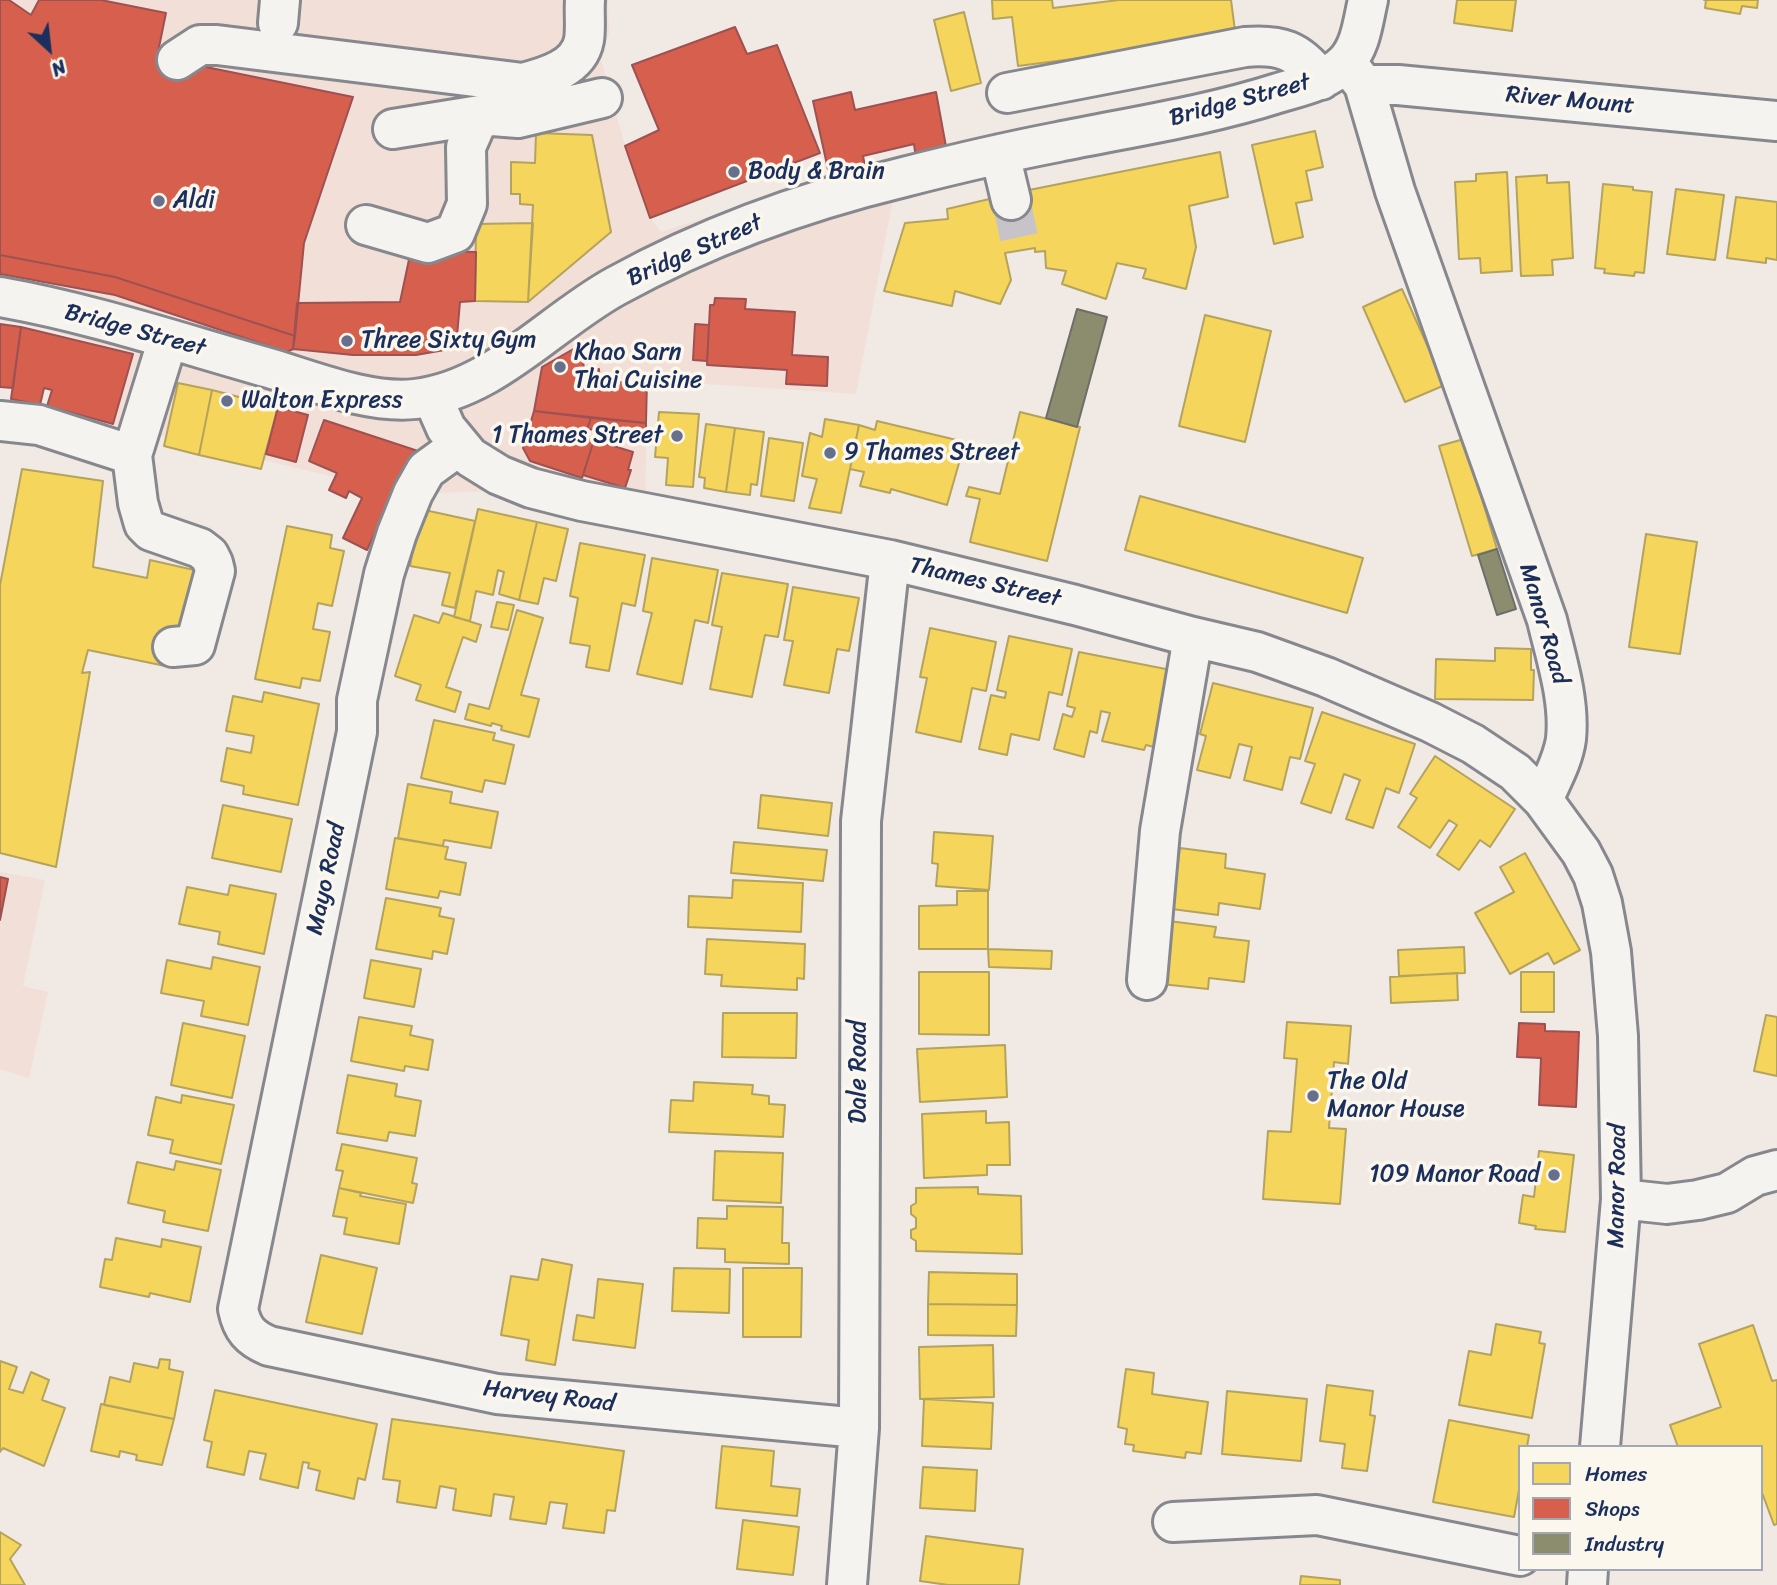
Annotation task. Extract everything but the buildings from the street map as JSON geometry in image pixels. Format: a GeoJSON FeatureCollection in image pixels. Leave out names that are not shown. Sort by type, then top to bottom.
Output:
{"type":"FeatureCollection","features":[{"type":"Feature","properties":{"kind":"street"},"geometry":{"type":"LineString","coordinates":[[177,61],[200,45],[217,45],[523,83],[546,77],[569,62],[584,41],[585,0]]}},
{"type":"Feature","properties":{"kind":"street"},"geometry":{"type":"LineString","coordinates":[[1007,93],[1245,47],[1271,45],[1290,52],[1309,64],[1343,76],[1358,44],[1368,0]]}},
{"type":"Feature","properties":{"kind":"street","name":"River Mount"},"geometry":{"type":"LineString","coordinates":[[1343,76],[1398,85],[1777,121]]}},
{"type":"Feature","properties":{"kind":"street","name":"Bridge Street"},"geometry":{"type":"LineString","coordinates":[[0,297],[102,320],[350,392],[397,400],[432,396],[476,379],[612,288],[687,251],[823,198],[900,177],[1233,107],[1343,76]]}},
{"type":"Feature","properties":{"kind":"street","name":"Manor Road"},"geometry":{"type":"LineString","coordinates":[[1343,76],[1395,191],[1547,620],[1563,691],[1566,738],[1561,761],[1543,800],[1581,852],[1593,875],[1602,903],[1611,952],[1618,1037],[1621,1199],[1600,1445]]}},
{"type":"Feature","properties":{"kind":"street"},"geometry":{"type":"LineString","coordinates":[[393,129],[480,115],[518,118],[602,99]]}},
{"type":"Feature","properties":{"kind":"street"},"geometry":{"type":"LineString","coordinates":[[366,225],[428,243],[455,233],[467,204],[466,147],[480,115]]}},
{"type":"Feature","properties":{"kind":"street"},"geometry":{"type":"LineString","coordinates":[[1000,155],[1011,200]]}},
{"type":"Feature","properties":{"kind":"street"},"geometry":{"type":"LineString","coordinates":[[168,339],[132,455],[138,503],[144,524],[151,531],[200,548],[209,555],[215,571],[195,645],[173,647]]}},
{"type":"Feature","properties":{"kind":"street","name":"Thames Street"},"geometry":{"type":"LineString","coordinates":[[432,396],[442,420],[459,446],[484,467],[531,488],[555,495],[890,560],[1257,652],[1430,722],[1473,744],[1515,772],[1543,800]]}},
{"type":"Feature","properties":{"kind":"street"},"geometry":{"type":"LineString","coordinates":[[0,421],[39,425],[132,455]]}},
{"type":"Feature","properties":{"kind":"street","name":"Mayo Road"},"geometry":{"type":"LineString","coordinates":[[247,1332],[238,1309],[357,732],[358,700],[384,574],[397,533],[426,470],[459,446]]}},
{"type":"Feature","properties":{"kind":"street","name":"Dale Road"},"geometry":{"type":"LineString","coordinates":[[847,1585],[859,1428],[861,821],[890,560]]}},
{"type":"Feature","properties":{"kind":"street"},"geometry":{"type":"LineString","coordinates":[[1147,980],[1160,831],[1193,637]]}},
{"type":"Feature","properties":{"kind":"street"},"geometry":{"type":"LineString","coordinates":[[1621,1199],[1667,1205],[1698,1200],[1727,1193],[1755,1176],[1777,1170]]}},
{"type":"Feature","properties":{"kind":"street","name":"Harvey Road"},"geometry":{"type":"LineString","coordinates":[[247,1332],[256,1341],[269,1346],[497,1394],[859,1428]]}},
{"type":"Feature","properties":{"kind":"street"},"geometry":{"type":"LineString","coordinates":[[1173,1522],[1317,1516],[1518,1556]]}},
{"type":"Feature","properties":{"kind":"shaded area"},"geometry":{"type":"Polygon","coordinates":[[[0,0],[608,0],[609,33],[601,60],[625,146],[650,218],[661,232],[825,179],[893,199],[856,394],[647,380],[645,510],[544,489],[405,494],[113,424],[132,354],[22,322],[0,320],[0,0]]]}},
{"type":"Feature","properties":{"kind":"shaded area"},"geometry":{"type":"Polygon","coordinates":[[[0,872],[45,880],[23,986],[48,992],[29,1078],[0,1069],[0,872]]]}},
{"type":"Feature","properties":{"kind":"tunnel"},"geometry":{"type":"LineString","coordinates":[[1011,200],[1022,251]]}},
{"type":"Feature","properties":{"kind":"place","name":"Body & Brain"},"geometry":{"type":"Point","coordinates":[734,172]}},
{"type":"Feature","properties":{"kind":"place","name":"Aldi"},"geometry":{"type":"Point","coordinates":[159,201]}},
{"type":"Feature","properties":{"kind":"place","name":"Three Sixty Gym"},"geometry":{"type":"Point","coordinates":[347,341]}},
{"type":"Feature","properties":{"kind":"place","name":"Khao Sarn Thai Cuisine"},"geometry":{"type":"Point","coordinates":[560,367]}},
{"type":"Feature","properties":{"kind":"place","name":"Walton Express"},"geometry":{"type":"Point","coordinates":[227,401]}},
{"type":"Feature","properties":{"kind":"place","name":"1 Thames Street"},"geometry":{"type":"Point","coordinates":[677,436]}},
{"type":"Feature","properties":{"kind":"place","name":"9 Thames Street"},"geometry":{"type":"Point","coordinates":[830,453]}},
{"type":"Feature","properties":{"kind":"place","name":"The Old Manor House"},"geometry":{"type":"Point","coordinates":[1313,1096]}},
{"type":"Feature","properties":{"kind":"place","name":"109 Manor Road"},"geometry":{"type":"Point","coordinates":[1554,1175]}}]}
